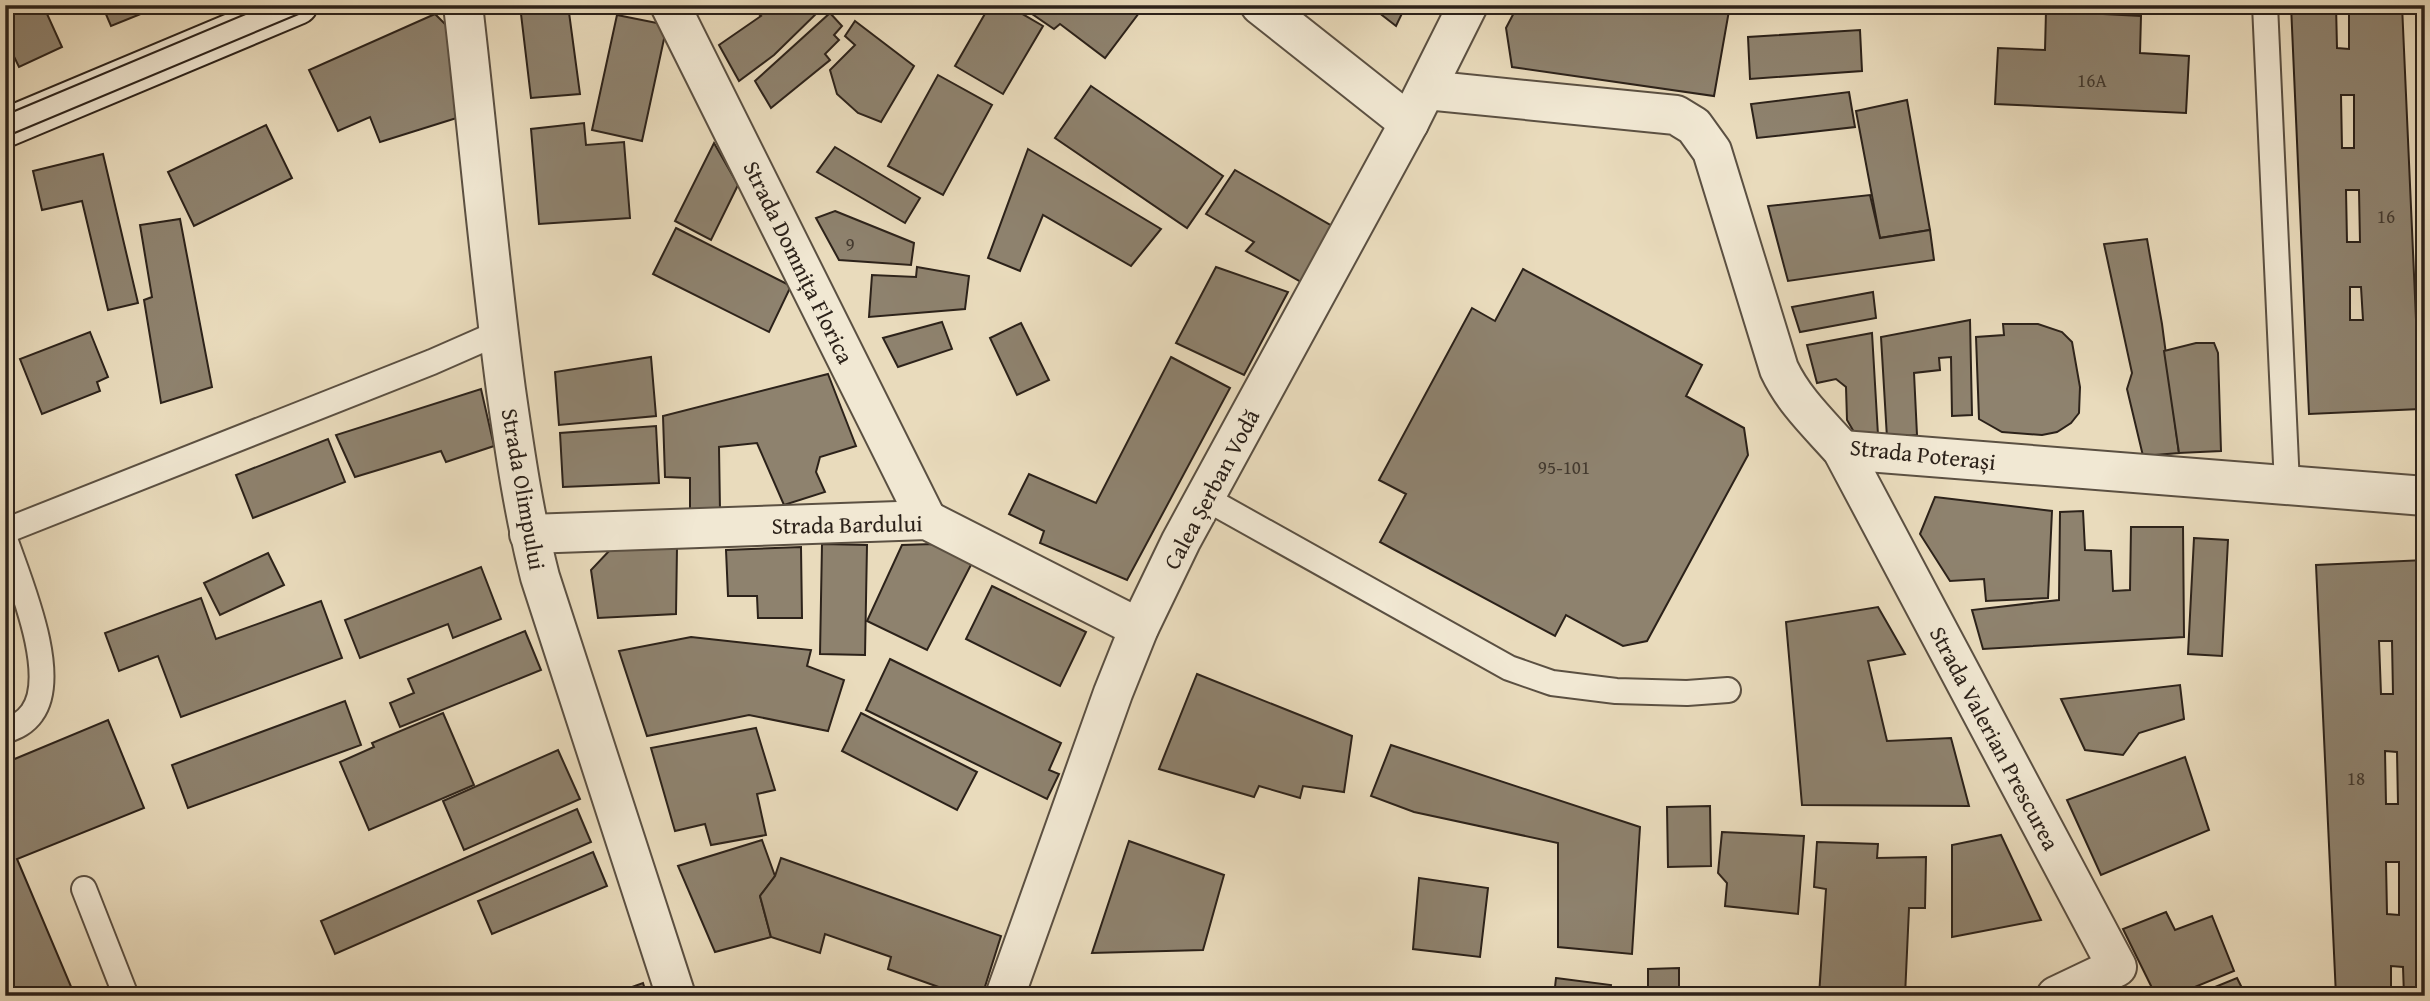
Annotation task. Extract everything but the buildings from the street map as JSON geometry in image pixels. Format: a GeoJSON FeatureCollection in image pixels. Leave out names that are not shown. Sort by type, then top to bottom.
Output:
{"type":"FeatureCollection","features":[{"type":"Feature","properties":{"kind":"street"},"geometry":{"type":"LineString","coordinates":[[5,128],[298,5]]}},
{"type":"Feature","properties":{"kind":"street","name":"Strada Olimpului"},"geometry":{"type":"LineString","coordinates":[[463,5],[498,333],[529,534],[540,577],[676,996]]}},
{"type":"Feature","properties":{"kind":"street","name":"Strada Domnița Florica"},"geometry":{"type":"LineString","coordinates":[[670,5],[927,520]]}},
{"type":"Feature","properties":{"kind":"street"},"geometry":{"type":"LineString","coordinates":[[1260,5],[1417,107]]}},
{"type":"Feature","properties":{"kind":"street","name":"Calea Șerban Vodă"},"geometry":{"type":"LineString","coordinates":[[1005,996],[1113,693],[1139,628],[1181,541],[1417,107],[1468,5]]}},
{"type":"Feature","properties":{"kind":"street","name":"Strada Poterași"},"geometry":{"type":"LineString","coordinates":[[1417,107],[1676,115],[1694,126],[1712,151],[1779,369],[1800,404],[1842,450],[2425,496]]}},
{"type":"Feature","properties":{"kind":"street","name":"Strada Valerian Prescurea"},"geometry":{"type":"LineString","coordinates":[[1842,450],[2124,981],[2056,996]]}},
{"type":"Feature","properties":{"kind":"street","name":"Strada Bardului"},"geometry":{"type":"LineString","coordinates":[[529,534],[927,520],[1139,628]]}},
{"type":"Feature","properties":{"kind":"lane"},"geometry":{"type":"LineString","coordinates":[[2264,5],[2287,485]]}},
{"type":"Feature","properties":{"kind":"lane"},"geometry":{"type":"LineString","coordinates":[[5,530],[432,362],[498,333]]}},
{"type":"Feature","properties":{"kind":"lane"},"geometry":{"type":"LineString","coordinates":[[1205,498],[1509,668],[1552,683],[1616,691],[1687,693],[1728,690]]}},
{"type":"Feature","properties":{"kind":"lane"},"geometry":{"type":"LineString","coordinates":[[5,539],[38,638],[41,662],[41,684],[33,712],[21,725],[5,731]]}},
{"type":"Feature","properties":{"kind":"lane"},"geometry":{"type":"LineString","coordinates":[[84,889],[126,996]]}},
{"type":"Feature","properties":{"kind":"tram line"},"geometry":{"type":"LineString","coordinates":[[5,115],[267,5]]}},
{"type":"Feature","properties":{"kind":"tram line"},"geometry":{"type":"LineString","coordinates":[[5,137],[320,5]]}}]}
